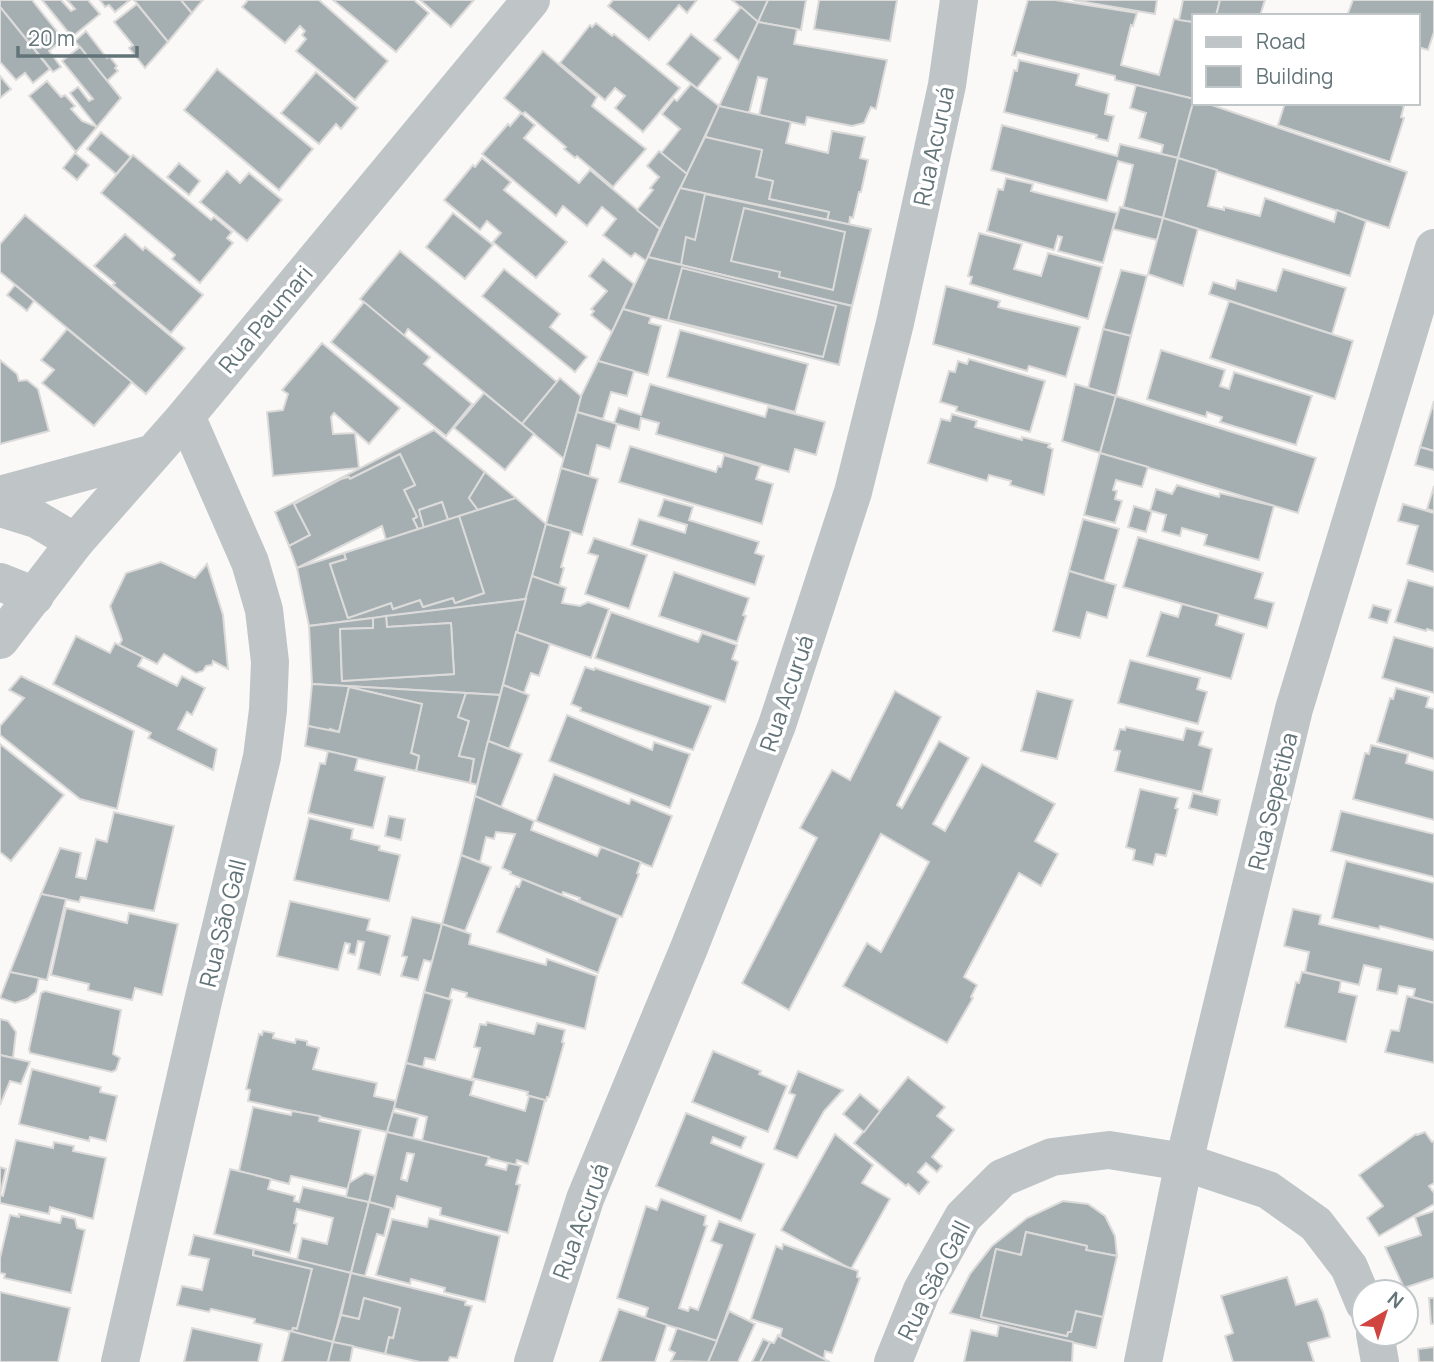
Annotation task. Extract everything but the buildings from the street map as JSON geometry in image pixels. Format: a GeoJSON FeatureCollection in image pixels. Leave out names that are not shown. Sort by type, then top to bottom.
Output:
{"type":"FeatureCollection","features":[{"type":"Feature","properties":{"kind":"street","name":"Rua Paumari"},"geometry":{"type":"LineString","coordinates":[[1,636],[75,542],[186,416],[531,0]]}},
{"type":"Feature","properties":{"kind":"street","name":"Rua Acuruá"},"geometry":{"type":"LineString","coordinates":[[533,1362],[585,1199],[777,725],[853,492],[895,323],[941,112],[959,0]]}},
{"type":"Feature","properties":{"kind":"street","name":"Rua Sepetiba"},"geometry":{"type":"LineString","coordinates":[[1143,1362],[1184,1162],[1294,709],[1434,248]]}},
{"type":"Feature","properties":{"kind":"street","name":"Rua São Gall"},"geometry":{"type":"LineString","coordinates":[[120,1362],[262,757],[268,710],[270,662],[264,610],[250,562],[186,416]]}},
{"type":"Feature","properties":{"kind":"street"},"geometry":{"type":"LineString","coordinates":[[0,495],[150,454],[186,470],[216,488]]}},
{"type":"Feature","properties":{"kind":"street"},"geometry":{"type":"LineString","coordinates":[[0,508],[36,519],[75,542]]}},
{"type":"Feature","properties":{"kind":"street"},"geometry":{"type":"LineString","coordinates":[[0,582],[35,596]]}},
{"type":"Feature","properties":{"kind":"street","name":"Rua São Gall"},"geometry":{"type":"LineString","coordinates":[[893,1362],[922,1290],[963,1217],[1002,1178],[1052,1157],[1109,1150],[1184,1162],[1269,1190],[1316,1224],[1349,1267],[1354,1278]]}}]}
